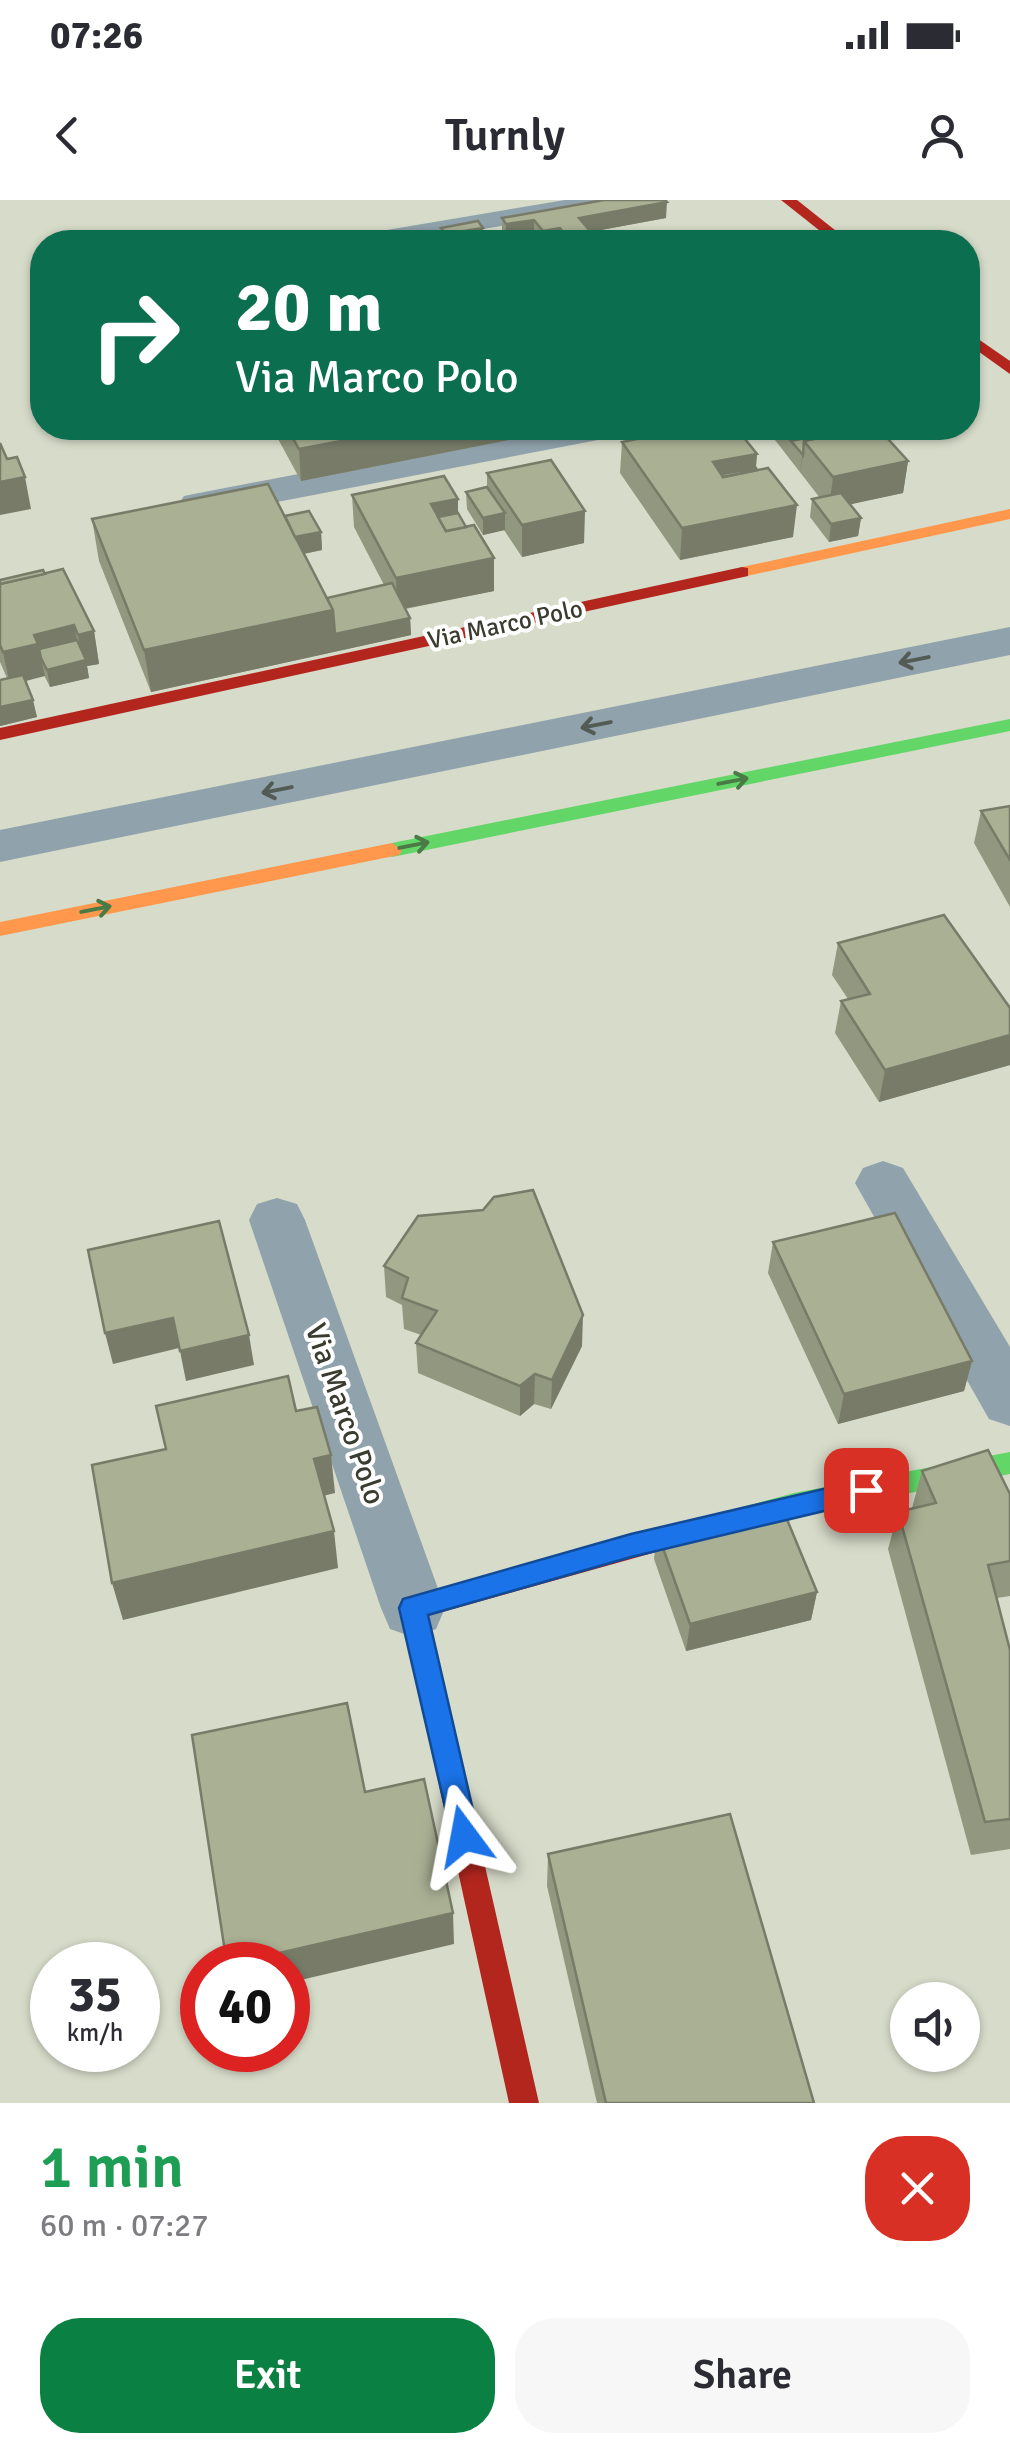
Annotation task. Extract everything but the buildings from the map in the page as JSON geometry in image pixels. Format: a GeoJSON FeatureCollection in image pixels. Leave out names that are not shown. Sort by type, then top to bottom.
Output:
{"type":"FeatureCollection","features":[{"type":"Feature","properties":{"kind":"street"},"geometry":{"type":"LineString","coordinates":[[788,200],[828,230]]}},
{"type":"Feature","properties":{"kind":"street"},"geometry":{"type":"LineString","coordinates":[[167,512],[536,440]]}},
{"type":"Feature","properties":{"kind":"street","name":"Via Marco Polo"},"geometry":{"type":"LineString","coordinates":[[0,734],[1010,514]]}},
{"type":"Feature","properties":{"kind":"street"},"geometry":{"type":"LineString","coordinates":[[0,846],[1010,641]]}},
{"type":"Feature","properties":{"kind":"street"},"geometry":{"type":"LineString","coordinates":[[0,929],[1010,725]]}},
{"type":"Feature","properties":{"kind":"street"},"geometry":{"type":"LineString","coordinates":[[883,1183],[1010,1402]]}},
{"type":"Feature","properties":{"kind":"street","name":"Via Marco Polo"},"geometry":{"type":"LineString","coordinates":[[278,1220],[413,1608],[524,2103]]}},
{"type":"Feature","properties":{"kind":"street"},"geometry":{"type":"LineString","coordinates":[[413,1608],[794,1504],[1010,1463]]}},
{"type":"Feature","properties":{"kind":"lane"},"geometry":{"type":"LineString","coordinates":[[433,230],[609,200]]}},
{"type":"Feature","properties":{"kind":"traffic: fast"},"geometry":{"type":"LineString","coordinates":[[392,850],[1010,725]]}},
{"type":"Feature","properties":{"kind":"traffic: fast"},"geometry":{"type":"LineString","coordinates":[[658,1541],[794,1504],[1010,1463]]}},
{"type":"Feature","properties":{"kind":"traffic: slow"},"geometry":{"type":"LineString","coordinates":[[742,572],[1010,514]]}},
{"type":"Feature","properties":{"kind":"traffic: slow"},"geometry":{"type":"LineString","coordinates":[[0,929],[392,850]]}},
{"type":"Feature","properties":{"kind":"traffic: jam"},"geometry":{"type":"LineString","coordinates":[[788,200],[827,230]]}},
{"type":"Feature","properties":{"kind":"traffic: jam"},"geometry":{"type":"LineString","coordinates":[[980,346],[1010,369]]}},
{"type":"Feature","properties":{"kind":"traffic: jam"},"geometry":{"type":"LineString","coordinates":[[0,734],[742,572]]}},
{"type":"Feature","properties":{"kind":"traffic: jam"},"geometry":{"type":"LineString","coordinates":[[524,2103],[413,1608],[658,1541]]}},
{"type":"Feature","properties":{"kind":"route"},"geometry":{"type":"LineString","coordinates":[[464,1836],[413,1608],[631,1546],[794,1504],[866,1490]]}}]}
